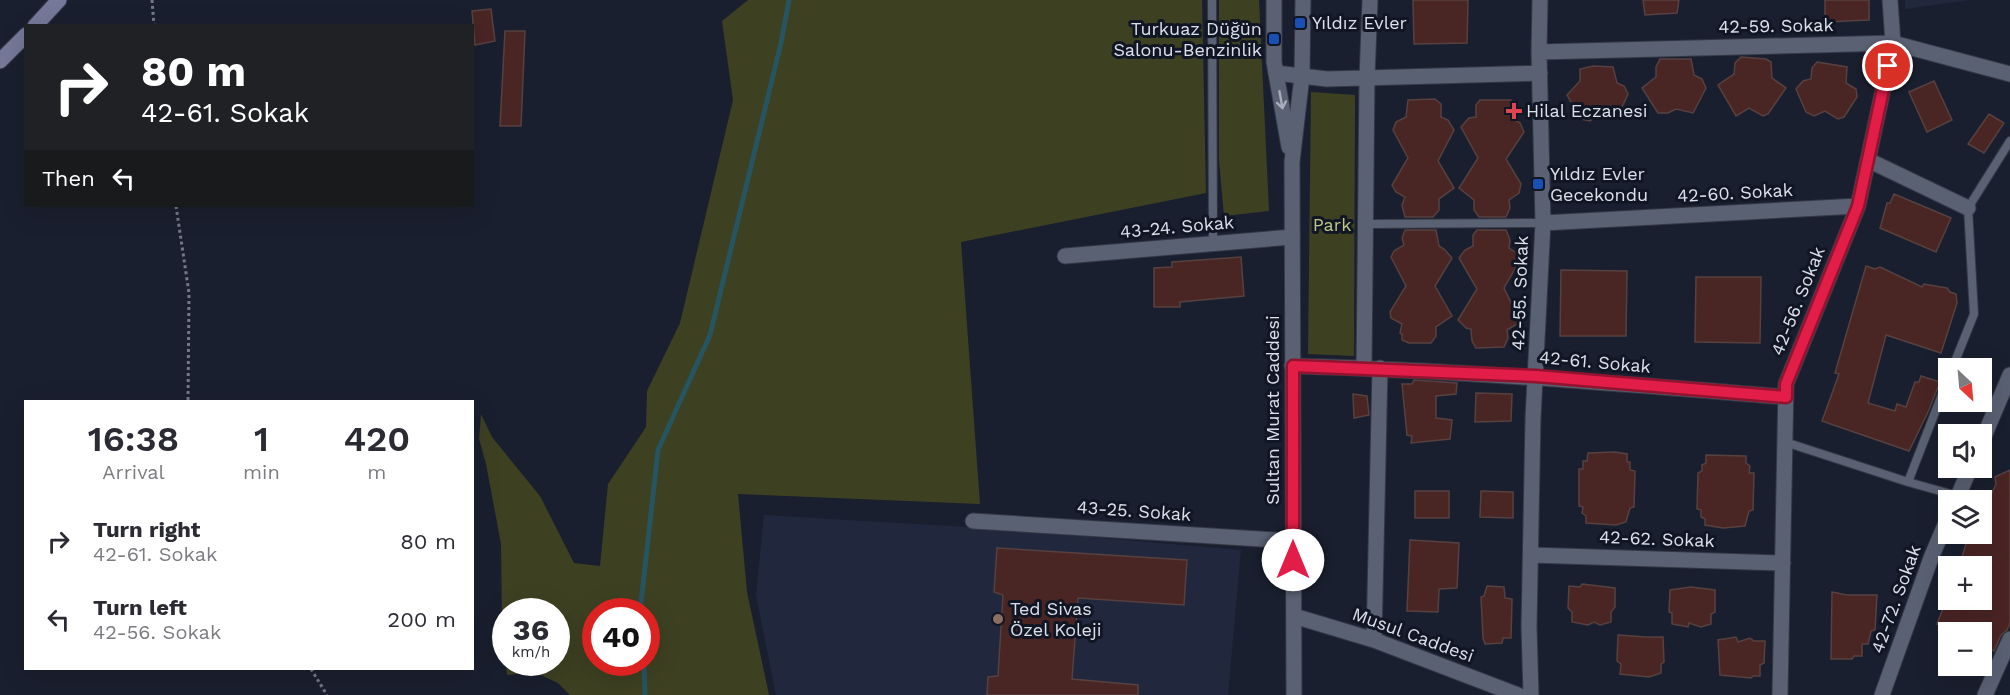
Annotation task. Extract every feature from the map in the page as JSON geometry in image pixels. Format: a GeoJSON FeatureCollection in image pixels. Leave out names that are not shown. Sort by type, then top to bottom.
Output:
{"type":"FeatureCollection","features":[{"type":"Feature","properties":{"kind":"main road"},"geometry":{"type":"LineString","coordinates":[[36,24],[59,0]]}},
{"type":"Feature","properties":{"kind":"main road"},"geometry":{"type":"LineString","coordinates":[[0,61],[24,37]]}},
{"type":"Feature","properties":{"kind":"street"},"geometry":{"type":"LineString","coordinates":[[1274,0],[1274,62],[1292,162]]}},
{"type":"Feature","properties":{"kind":"street"},"geometry":{"type":"LineString","coordinates":[[1292,162],[1302,76],[1303,0]]}},
{"type":"Feature","properties":{"kind":"street"},"geometry":{"type":"LineString","coordinates":[[1364,367],[1370,0]]}},
{"type":"Feature","properties":{"kind":"street","name":"42-55. Sokak"},"geometry":{"type":"LineString","coordinates":[[1531,695],[1531,555],[1543,223],[1540,0]]}},
{"type":"Feature","properties":{"kind":"street","name":"42-56. Sokak"},"geometry":{"type":"LineString","coordinates":[[1780,695],[1786,384],[1858,206],[1893,43],[1890,0]]}},
{"type":"Feature","properties":{"kind":"street","name":"42-59. Sokak"},"geometry":{"type":"LineString","coordinates":[[1539,52],[1893,43],[2010,74]]}},
{"type":"Feature","properties":{"kind":"street"},"geometry":{"type":"LineString","coordinates":[[1276,73],[1326,79],[1540,73]]}},
{"type":"Feature","properties":{"kind":"street"},"geometry":{"type":"LineString","coordinates":[[1868,160],[1968,208]]}},
{"type":"Feature","properties":{"kind":"street","name":"Sultan Murat Caddesi"},"geometry":{"type":"LineString","coordinates":[[1292,162],[1294,695]]}},
{"type":"Feature","properties":{"kind":"street","name":"42-60. Sokak"},"geometry":{"type":"LineString","coordinates":[[1543,223],[1858,206]]}},
{"type":"Feature","properties":{"kind":"street","name":"43-24. Sokak"},"geometry":{"type":"LineString","coordinates":[[1065,256],[1292,237]]}},
{"type":"Feature","properties":{"kind":"street","name":"42-61. Sokak"},"geometry":{"type":"LineString","coordinates":[[1293,366],[1364,367],[1536,376],[1786,397]]}},
{"type":"Feature","properties":{"kind":"street"},"geometry":{"type":"LineString","coordinates":[[1374,640],[1380,368]]}},
{"type":"Feature","properties":{"kind":"street"},"geometry":{"type":"LineString","coordinates":[[1989,424],[2010,375]]}},
{"type":"Feature","properties":{"kind":"street","name":"43-25. Sokak"},"geometry":{"type":"LineString","coordinates":[[973,521],[1293,541]]}},
{"type":"Feature","properties":{"kind":"street","name":"42-72. Sokak"},"geometry":{"type":"LineString","coordinates":[[1882,695],[1938,542]]}},
{"type":"Feature","properties":{"kind":"street","name":"42-62. Sokak"},"geometry":{"type":"LineString","coordinates":[[1531,555],[1783,562]]}},
{"type":"Feature","properties":{"kind":"street","name":"Musul Caddesi"},"geometry":{"type":"LineString","coordinates":[[1294,616],[1374,640],[1518,695]]}},
{"type":"Feature","properties":{"kind":"street"},"geometry":{"type":"LineString","coordinates":[[1985,695],[2010,639]]}},
{"type":"Feature","properties":{"kind":"lane"},"geometry":{"type":"LineString","coordinates":[[1212,0],[1213,244]]}},
{"type":"Feature","properties":{"kind":"lane"},"geometry":{"type":"LineString","coordinates":[[1956,358],[1974,314],[1968,208],[2010,141]]}},
{"type":"Feature","properties":{"kind":"lane"},"geometry":{"type":"LineString","coordinates":[[1365,224],[1543,223]]}},
{"type":"Feature","properties":{"kind":"lane"},"geometry":{"type":"LineString","coordinates":[[1908,482],[1938,405]]}},
{"type":"Feature","properties":{"kind":"lane"},"geometry":{"type":"LineString","coordinates":[[1785,442],[1938,492]]}},
{"type":"Feature","properties":{"kind":"path"},"geometry":{"type":"LineString","coordinates":[[152,0],[154,24]]}},
{"type":"Feature","properties":{"kind":"path"},"geometry":{"type":"LineString","coordinates":[[176,207],[189,292],[188,400]]}},
{"type":"Feature","properties":{"kind":"path"},"geometry":{"type":"LineString","coordinates":[[312,670],[327,695]]}},
{"type":"Feature","properties":{"kind":"shaded area"},"geometry":{"type":"Polygon","coordinates":[[[1905,0],[1969,0],[1905,9],[1905,0]]]}},
{"type":"Feature","properties":{"kind":"shaded area","name":"Ted Sivas Özel Koleji"},"geometry":{"type":"Polygon","coordinates":[[[764,515],[999,529],[1241,550],[1228,695],[776,695],[756,595],[764,515]]]}},
{"type":"Feature","properties":{"kind":"green space"},"geometry":{"type":"Polygon","coordinates":[[[748,0],[1202,0],[1206,193],[961,242],[980,504],[738,494],[747,592],[769,695],[570,695],[558,683],[543,676],[570,676],[570,598],[502,598],[501,544],[479,439],[481,414],[492,437],[540,496],[574,563],[600,566],[608,484],[646,427],[647,391],[680,323],[733,100],[722,21],[748,0]]]}},
{"type":"Feature","properties":{"kind":"green space"},"geometry":{"type":"Polygon","coordinates":[[[1219,0],[1259,0],[1269,211],[1224,216],[1219,160],[1219,0]]]}},
{"type":"Feature","properties":{"kind":"green space","name":"Park"},"geometry":{"type":"Polygon","coordinates":[[[1311,92],[1355,95],[1354,356],[1308,354],[1311,92]]]}},
{"type":"Feature","properties":{"kind":"building"},"geometry":{"type":"Polygon","coordinates":[[[1413,0],[1468,0],[1467,43],[1414,44],[1413,0]]]}},
{"type":"Feature","properties":{"kind":"building"},"geometry":{"type":"Polygon","coordinates":[[[1643,0],[1679,0],[1677,13],[1645,15],[1643,0]]]}},
{"type":"Feature","properties":{"kind":"building"},"geometry":{"type":"Polygon","coordinates":[[[1825,0],[1869,0],[1869,20],[1825,22],[1825,0]]]}},
{"type":"Feature","properties":{"kind":"building"},"geometry":{"type":"Polygon","coordinates":[[[491,9],[495,41],[475,45],[472,11],[491,9]]]}},
{"type":"Feature","properties":{"kind":"building"},"geometry":{"type":"Polygon","coordinates":[[[505,31],[525,31],[521,126],[500,126],[505,31]]]}},
{"type":"Feature","properties":{"kind":"building"},"geometry":{"type":"Polygon","coordinates":[[[1741,57],[1766,59],[1771,62],[1772,78],[1786,88],[1768,114],[1763,116],[1749,108],[1736,116],[1718,85],[1734,74],[1735,63],[1741,57]]]}},
{"type":"Feature","properties":{"kind":"building"},"geometry":{"type":"Polygon","coordinates":[[[1660,59],[1691,59],[1694,75],[1702,79],[1706,88],[1693,113],[1676,109],[1668,113],[1658,113],[1642,88],[1656,77],[1656,67],[1660,59]]]}},
{"type":"Feature","properties":{"kind":"building"},"geometry":{"type":"Polygon","coordinates":[[[1817,62],[1847,67],[1846,83],[1856,89],[1857,97],[1844,117],[1838,119],[1825,111],[1814,116],[1806,112],[1796,89],[1803,81],[1811,79],[1812,68],[1817,62]]]}},
{"type":"Feature","properties":{"kind":"building"},"geometry":{"type":"Polygon","coordinates":[[[1593,66],[1613,67],[1617,83],[1624,86],[1628,94],[1617,118],[1604,118],[1599,114],[1590,121],[1581,119],[1567,95],[1580,81],[1580,69],[1593,66]]]}},
{"type":"Feature","properties":{"kind":"building"},"geometry":{"type":"Polygon","coordinates":[[[1934,81],[1952,120],[1927,132],[1909,92],[1934,81]]]}},
{"type":"Feature","properties":{"kind":"building"},"geometry":{"type":"Polygon","coordinates":[[[1435,99],[1441,104],[1441,117],[1448,120],[1454,130],[1438,161],[1454,188],[1439,199],[1439,210],[1433,217],[1405,217],[1402,205],[1405,197],[1396,192],[1392,185],[1408,158],[1393,130],[1396,122],[1406,117],[1408,100],[1435,99]]]}},
{"type":"Feature","properties":{"kind":"building"},"geometry":{"type":"Polygon","coordinates":[[[1480,100],[1511,100],[1512,118],[1520,123],[1524,132],[1506,159],[1521,184],[1519,193],[1509,200],[1510,208],[1506,217],[1479,217],[1474,210],[1474,200],[1459,188],[1478,158],[1461,127],[1469,118],[1476,117],[1476,105],[1480,100]]]}},
{"type":"Feature","properties":{"kind":"building"},"geometry":{"type":"Polygon","coordinates":[[[1989,114],[2004,123],[1984,153],[1968,144],[1989,114]]]}},
{"type":"Feature","properties":{"kind":"building"},"geometry":{"type":"Polygon","coordinates":[[[1894,194],[1951,218],[1936,252],[1880,228],[1887,203],[1890,203],[1894,194]]]}},
{"type":"Feature","properties":{"kind":"building"},"geometry":{"type":"Polygon","coordinates":[[[1405,230],[1436,230],[1439,246],[1452,258],[1435,286],[1452,316],[1436,327],[1436,336],[1431,343],[1409,343],[1402,340],[1400,333],[1402,324],[1391,318],[1390,312],[1406,286],[1391,257],[1394,251],[1404,245],[1402,238],[1405,230]]]}},
{"type":"Feature","properties":{"kind":"building"},"geometry":{"type":"Polygon","coordinates":[[[1477,230],[1506,230],[1510,240],[1509,248],[1518,254],[1520,260],[1504,288],[1519,319],[1517,324],[1507,330],[1508,338],[1504,347],[1476,348],[1472,341],[1471,329],[1466,328],[1458,320],[1477,289],[1459,258],[1465,250],[1473,246],[1473,235],[1477,230]]]}},
{"type":"Feature","properties":{"kind":"building"},"geometry":{"type":"Polygon","coordinates":[[[1241,257],[1244,296],[1180,302],[1180,307],[1154,307],[1154,268],[1172,267],[1172,262],[1241,257]]]}},
{"type":"Feature","properties":{"kind":"building"},"geometry":{"type":"Polygon","coordinates":[[[1866,266],[1875,269],[1880,267],[1922,287],[1924,284],[1947,288],[1956,294],[1957,303],[1941,353],[1886,335],[1868,403],[1895,411],[1897,404],[1906,407],[1915,382],[1919,382],[1921,376],[1938,381],[1928,412],[1909,451],[1822,421],[1839,374],[1835,373],[1866,266]]]}},
{"type":"Feature","properties":{"kind":"building"},"geometry":{"type":"Polygon","coordinates":[[[1561,270],[1627,271],[1626,336],[1560,336],[1561,270]]]}},
{"type":"Feature","properties":{"kind":"building"},"geometry":{"type":"Polygon","coordinates":[[[1696,277],[1761,277],[1760,343],[1695,342],[1696,277]]]}},
{"type":"Feature","properties":{"kind":"building"},"geometry":{"type":"Polygon","coordinates":[[[1414,380],[1457,383],[1456,394],[1436,396],[1436,418],[1452,420],[1450,439],[1411,443],[1412,436],[1407,435],[1402,384],[1412,384],[1414,380]]]}},
{"type":"Feature","properties":{"kind":"building"},"geometry":{"type":"Polygon","coordinates":[[[1476,393],[1512,394],[1511,421],[1475,422],[1476,393]]]}},
{"type":"Feature","properties":{"kind":"building"},"geometry":{"type":"Polygon","coordinates":[[[1353,394],[1367,396],[1369,415],[1354,418],[1353,394]]]}},
{"type":"Feature","properties":{"kind":"building"},"geometry":{"type":"Polygon","coordinates":[[[1588,453],[1627,454],[1630,470],[1635,471],[1634,507],[1630,508],[1626,522],[1616,525],[1586,523],[1586,516],[1582,513],[1583,507],[1579,506],[1579,469],[1583,469],[1583,461],[1587,461],[1588,453]]]}},
{"type":"Feature","properties":{"kind":"building"},"geometry":{"type":"Polygon","coordinates":[[[1706,455],[1746,456],[1746,463],[1750,466],[1749,473],[1754,473],[1753,510],[1749,511],[1745,526],[1723,528],[1705,525],[1705,519],[1701,517],[1701,510],[1697,509],[1698,473],[1702,471],[1702,465],[1706,463],[1706,455]]]}},
{"type":"Feature","properties":{"kind":"building"},"geometry":{"type":"Polygon","coordinates":[[[2010,470],[2010,623],[2001,635],[1994,651],[1992,650],[1992,622],[1938,622],[1937,624],[1942,610],[1992,610],[1992,556],[1962,556],[1966,544],[1992,544],[1992,493],[1996,484],[1995,477],[2010,470]]]}},
{"type":"Feature","properties":{"kind":"building"},"geometry":{"type":"Polygon","coordinates":[[[1415,491],[1449,491],[1449,518],[1415,518],[1415,491]]]}},
{"type":"Feature","properties":{"kind":"building"},"geometry":{"type":"Polygon","coordinates":[[[1481,491],[1513,492],[1513,518],[1480,517],[1481,491]]]}},
{"type":"Feature","properties":{"kind":"building"},"geometry":{"type":"Polygon","coordinates":[[[1410,540],[1459,543],[1457,588],[1439,589],[1438,612],[1407,611],[1410,540]]]}},
{"type":"Feature","properties":{"kind":"building"},"geometry":{"type":"Polygon","coordinates":[[[997,548],[1187,560],[1184,605],[1078,598],[1072,679],[1138,685],[1138,695],[987,695],[988,677],[998,676],[1003,595],[994,592],[997,548]]]}},
{"type":"Feature","properties":{"kind":"building"},"geometry":{"type":"Polygon","coordinates":[[[1582,584],[1615,588],[1615,607],[1611,612],[1611,622],[1600,625],[1594,622],[1588,625],[1572,622],[1572,612],[1568,608],[1569,586],[1580,587],[1582,584]]]}},
{"type":"Feature","properties":{"kind":"building"},"geometry":{"type":"Polygon","coordinates":[[[1487,586],[1504,587],[1505,598],[1512,599],[1511,638],[1503,638],[1502,643],[1485,644],[1483,638],[1481,597],[1484,596],[1487,586]]]}},
{"type":"Feature","properties":{"kind":"building"},"geometry":{"type":"Polygon","coordinates":[[[1691,587],[1715,590],[1715,612],[1711,614],[1711,624],[1701,627],[1689,623],[1688,627],[1672,624],[1672,613],[1669,612],[1670,590],[1691,587]]]}},
{"type":"Feature","properties":{"kind":"building"},"geometry":{"type":"Polygon","coordinates":[[[1832,592],[1847,595],[1877,595],[1875,630],[1871,631],[1868,644],[1862,644],[1862,656],[1854,656],[1852,659],[1831,659],[1832,592]]]}},
{"type":"Feature","properties":{"kind":"building"},"geometry":{"type":"Polygon","coordinates":[[[1618,635],[1663,637],[1664,662],[1661,664],[1661,673],[1649,677],[1620,674],[1621,664],[1617,661],[1618,635]]]}},
{"type":"Feature","properties":{"kind":"building"},"geometry":{"type":"Polygon","coordinates":[[[1736,637],[1738,642],[1750,638],[1754,641],[1765,641],[1764,663],[1760,665],[1760,676],[1751,678],[1720,675],[1718,640],[1736,637]]]}},
{"type":"Feature","properties":{"kind":"waterway"},"geometry":{"type":"LineString","coordinates":[[642,598],[658,450],[710,335],[781,43],[789,0]]}},
{"type":"Feature","properties":{"kind":"waterway"},"geometry":{"type":"LineString","coordinates":[[644,676],[645,695]]}},
{"type":"Feature","properties":{"kind":"place","name":"Yıldız Evler"},"geometry":{"type":"Point","coordinates":[1300,23]}},
{"type":"Feature","properties":{"kind":"place","name":"Turkuaz Düğün Salonu-Benzinlik"},"geometry":{"type":"Point","coordinates":[1274,39]}},
{"type":"Feature","properties":{"kind":"place","name":"Hilal Eczanesi"},"geometry":{"type":"Point","coordinates":[1514,111]}},
{"type":"Feature","properties":{"kind":"place","name":"Yıldız Evler Gecekondu"},"geometry":{"type":"Point","coordinates":[1538,184]}},
{"type":"Feature","properties":{"kind":"place","name":"Ted Sivas Özel Koleji"},"geometry":{"type":"Point","coordinates":[998,619]}},
{"type":"Feature","properties":{"kind":"route"},"geometry":{"type":"LineString","coordinates":[[1293,560],[1293,366],[1364,367],[1536,376],[1786,397],[1786,384],[1858,206],[1888,66]]}}]}
